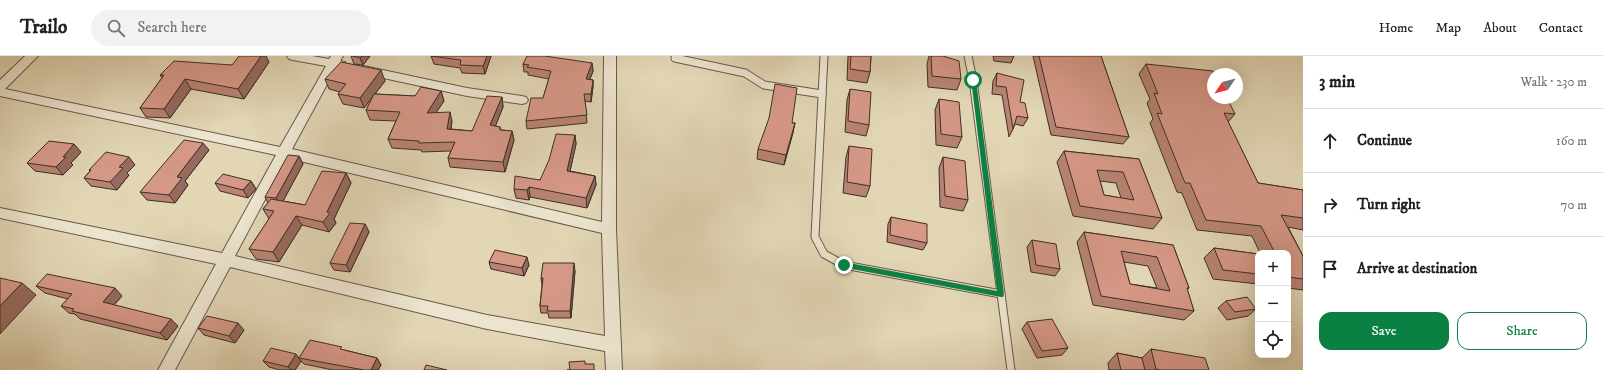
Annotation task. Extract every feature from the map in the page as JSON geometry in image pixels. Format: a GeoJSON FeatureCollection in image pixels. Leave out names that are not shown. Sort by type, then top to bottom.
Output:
{"type":"FeatureCollection","features":[{"type":"Feature","properties":{"kind":"street"},"geometry":{"type":"LineString","coordinates":[[0,87],[32,56]]}},
{"type":"Feature","properties":{"kind":"street"},"geometry":{"type":"LineString","coordinates":[[293,56],[335,60],[467,92],[522,100]]}},
{"type":"Feature","properties":{"kind":"street"},"geometry":{"type":"LineString","coordinates":[[610,56],[609,229],[614,370]]}},
{"type":"Feature","properties":{"kind":"street"},"geometry":{"type":"LineString","coordinates":[[166,370],[227,260],[283,152],[335,60]]}},
{"type":"Feature","properties":{"kind":"street"},"geometry":{"type":"LineString","coordinates":[[0,92],[283,152],[609,229]]}},
{"type":"Feature","properties":{"kind":"street"},"geometry":{"type":"LineString","coordinates":[[0,213],[227,260],[487,322],[614,345]]}},
{"type":"Feature","properties":{"kind":"lane"},"geometry":{"type":"LineString","coordinates":[[824,56],[815,237],[824,254],[844,265],[1001,294]]}},
{"type":"Feature","properties":{"kind":"lane"},"geometry":{"type":"LineString","coordinates":[[968,56],[973,80],[1011,370]]}},
{"type":"Feature","properties":{"kind":"lane"},"geometry":{"type":"LineString","coordinates":[[675,58],[745,73],[764,85],[822,94]]}},
{"type":"Feature","properties":{"kind":"building"},"geometry":{"type":"Polygon","coordinates":[[[239,56],[261,56],[238,89],[185,79],[164,109],[140,108],[164,75],[160,75],[174,61],[232,65],[239,56]]]}},
{"type":"Feature","properties":{"kind":"building"},"geometry":{"type":"Polygon","coordinates":[[[431,56],[487,56],[483,66],[460,65],[461,60],[431,56]]]}},
{"type":"Feature","properties":{"kind":"building"},"geometry":{"type":"Polygon","coordinates":[[[527,56],[545,56],[592,63],[586,79],[593,80],[591,94],[584,94],[587,115],[526,121],[531,98],[543,98],[551,71],[527,67],[529,65],[523,64],[527,56]]]}},
{"type":"Feature","properties":{"kind":"building"},"geometry":{"type":"Polygon","coordinates":[[[851,56],[871,56],[870,72],[850,69],[851,56]]]}},
{"type":"Feature","properties":{"kind":"building"},"geometry":{"type":"Polygon","coordinates":[[[931,56],[943,56],[959,61],[961,79],[932,76],[931,56]]]}},
{"type":"Feature","properties":{"kind":"building"},"geometry":{"type":"Polygon","coordinates":[[[1039,56],[1101,56],[1129,137],[1056,127],[1039,56]]]}},
{"type":"Feature","properties":{"kind":"building"},"geometry":{"type":"Polygon","coordinates":[[[341,62],[381,70],[360,98],[338,94],[346,84],[325,79],[341,62]]]}},
{"type":"Feature","properties":{"kind":"building"},"geometry":{"type":"Polygon","coordinates":[[[1146,64],[1207,70],[1207,104],[1230,104],[1235,114],[1224,113],[1258,183],[1303,190],[1303,218],[1281,215],[1303,256],[1303,279],[1291,277],[1291,250],[1273,250],[1261,226],[1206,220],[1190,183],[1185,183],[1157,113],[1162,114],[1154,93],[1158,94],[1146,64]]]}},
{"type":"Feature","properties":{"kind":"building"},"geometry":{"type":"Polygon","coordinates":[[[997,73],[1024,80],[1020,102],[1025,103],[1028,118],[1017,116],[1013,129],[1006,87],[996,86],[997,73]]]}},
{"type":"Feature","properties":{"kind":"building"},"geometry":{"type":"Polygon","coordinates":[[[775,84],[797,88],[792,123],[795,123],[786,155],[758,149],[769,118],[775,84]]]}},
{"type":"Feature","properties":{"kind":"building"},"geometry":{"type":"Polygon","coordinates":[[[421,87],[441,91],[427,113],[450,112],[447,129],[472,131],[487,96],[502,97],[490,125],[500,127],[500,130],[512,131],[503,162],[448,158],[455,142],[419,143],[419,141],[388,139],[400,112],[366,110],[374,94],[415,96],[421,87]]]}},
{"type":"Feature","properties":{"kind":"building"},"geometry":{"type":"Polygon","coordinates":[[[850,89],[871,92],[869,125],[848,121],[850,89]]]}},
{"type":"Feature","properties":{"kind":"building"},"geometry":{"type":"Polygon","coordinates":[[[939,99],[959,102],[962,137],[941,134],[939,99]]]}},
{"type":"Feature","properties":{"kind":"building"},"geometry":{"type":"Polygon","coordinates":[[[556,134],[575,135],[567,171],[595,176],[586,198],[529,187],[527,190],[514,189],[515,176],[540,180],[549,160],[556,134]]]}},
{"type":"Feature","properties":{"kind":"building"},"geometry":{"type":"Polygon","coordinates":[[[184,140],[203,143],[177,177],[182,178],[169,195],[140,192],[184,140]]]}},
{"type":"Feature","properties":{"kind":"building"},"geometry":{"type":"Polygon","coordinates":[[[49,141],[74,144],[63,157],[66,157],[56,167],[27,163],[49,141]]]}},
{"type":"Feature","properties":{"kind":"building"},"geometry":{"type":"Polygon","coordinates":[[[849,146],[872,149],[870,186],[847,182],[849,146]]]}},
{"type":"Feature","properties":{"kind":"building"},"geometry":{"type":"Polygon","coordinates":[[[1064,151],[1139,159],[1162,218],[1080,206],[1064,151]],[[1097,170],[1104,195],[1134,200],[1123,172],[1097,170]]]}},
{"type":"Feature","properties":{"kind":"building"},"geometry":{"type":"Polygon","coordinates":[[[106,152],[129,157],[119,167],[123,168],[110,182],[84,178],[91,170],[89,170],[106,152]]]}},
{"type":"Feature","properties":{"kind":"building"},"geometry":{"type":"Polygon","coordinates":[[[288,155],[299,156],[276,198],[265,197],[288,155]]]}},
{"type":"Feature","properties":{"kind":"building"},"geometry":{"type":"Polygon","coordinates":[[[943,157],[965,161],[968,200],[945,196],[943,157]]]}},
{"type":"Feature","properties":{"kind":"building"},"geometry":{"type":"Polygon","coordinates":[[[322,171],[346,173],[327,212],[330,213],[323,222],[296,216],[273,252],[249,249],[274,211],[263,209],[271,199],[305,205],[322,171]]]}},
{"type":"Feature","properties":{"kind":"building"},"geometry":{"type":"Polygon","coordinates":[[[223,174],[251,181],[243,190],[215,183],[223,174]]]}},
{"type":"Feature","properties":{"kind":"building"},"geometry":{"type":"Polygon","coordinates":[[[891,217],[927,224],[927,243],[890,235],[891,217]]]}},
{"type":"Feature","properties":{"kind":"building"},"geometry":{"type":"Polygon","coordinates":[[[350,223],[365,224],[346,265],[330,263],[350,223]]]}},
{"type":"Feature","properties":{"kind":"building"},"geometry":{"type":"Polygon","coordinates":[[[1084,232],[1173,245],[1189,288],[1187,288],[1194,311],[1101,296],[1084,232]],[[1121,251],[1130,284],[1170,291],[1157,257],[1121,251]]]}},
{"type":"Feature","properties":{"kind":"building"},"geometry":{"type":"Polygon","coordinates":[[[1032,240],[1056,244],[1060,269],[1036,265],[1032,240]]]}},
{"type":"Feature","properties":{"kind":"building"},"geometry":{"type":"Polygon","coordinates":[[[1214,248],[1255,254],[1255,274],[1223,270],[1214,248]]]}},
{"type":"Feature","properties":{"kind":"building"},"geometry":{"type":"Polygon","coordinates":[[[495,250],[527,257],[522,268],[489,262],[495,250]]]}},
{"type":"Feature","properties":{"kind":"building"},"geometry":{"type":"Polygon","coordinates":[[[543,263],[574,263],[570,311],[547,311],[548,306],[540,306],[543,263]]]}},
{"type":"Feature","properties":{"kind":"building"},"geometry":{"type":"Polygon","coordinates":[[[47,274],[115,288],[103,302],[171,319],[160,333],[72,311],[74,309],[61,306],[72,294],[36,286],[47,274]]]}},
{"type":"Feature","properties":{"kind":"building"},"geometry":{"type":"Polygon","coordinates":[[[0,278],[22,283],[0,306],[0,278]]]}},
{"type":"Feature","properties":{"kind":"building"},"geometry":{"type":"Polygon","coordinates":[[[1247,297],[1255,309],[1235,312],[1226,301],[1247,297]]]}},
{"type":"Feature","properties":{"kind":"building"},"geometry":{"type":"Polygon","coordinates":[[[207,316],[238,323],[229,336],[198,328],[207,316]]]}},
{"type":"Feature","properties":{"kind":"building"},"geometry":{"type":"Polygon","coordinates":[[[1052,319],[1068,348],[1042,351],[1027,322],[1052,319]]]}},
{"type":"Feature","properties":{"kind":"building"},"geometry":{"type":"Polygon","coordinates":[[[310,340],[342,347],[340,349],[377,358],[371,370],[364,370],[299,358],[310,340]]]}},
{"type":"Feature","properties":{"kind":"building"},"geometry":{"type":"Polygon","coordinates":[[[271,348],[296,354],[288,367],[263,361],[271,348]]]}},
{"type":"Feature","properties":{"kind":"building"},"geometry":{"type":"Polygon","coordinates":[[[1151,349],[1205,358],[1209,370],[1156,369],[1151,349]]]}},
{"type":"Feature","properties":{"kind":"building"},"geometry":{"type":"Polygon","coordinates":[[[1117,353],[1142,358],[1145,370],[1121,370],[1117,353]]]}},
{"type":"Feature","properties":{"kind":"building"},"geometry":{"type":"Polygon","coordinates":[[[585,361],[585,364],[594,364],[594,370],[570,370],[569,362],[585,361]]]}},
{"type":"Feature","properties":{"kind":"building"},"geometry":{"type":"Polygon","coordinates":[[[426,365],[447,370],[424,370],[426,365]]]}},
{"type":"Feature","properties":{"kind":"route"},"geometry":{"type":"LineString","coordinates":[[844,265],[1001,294],[973,80]]}}]}
